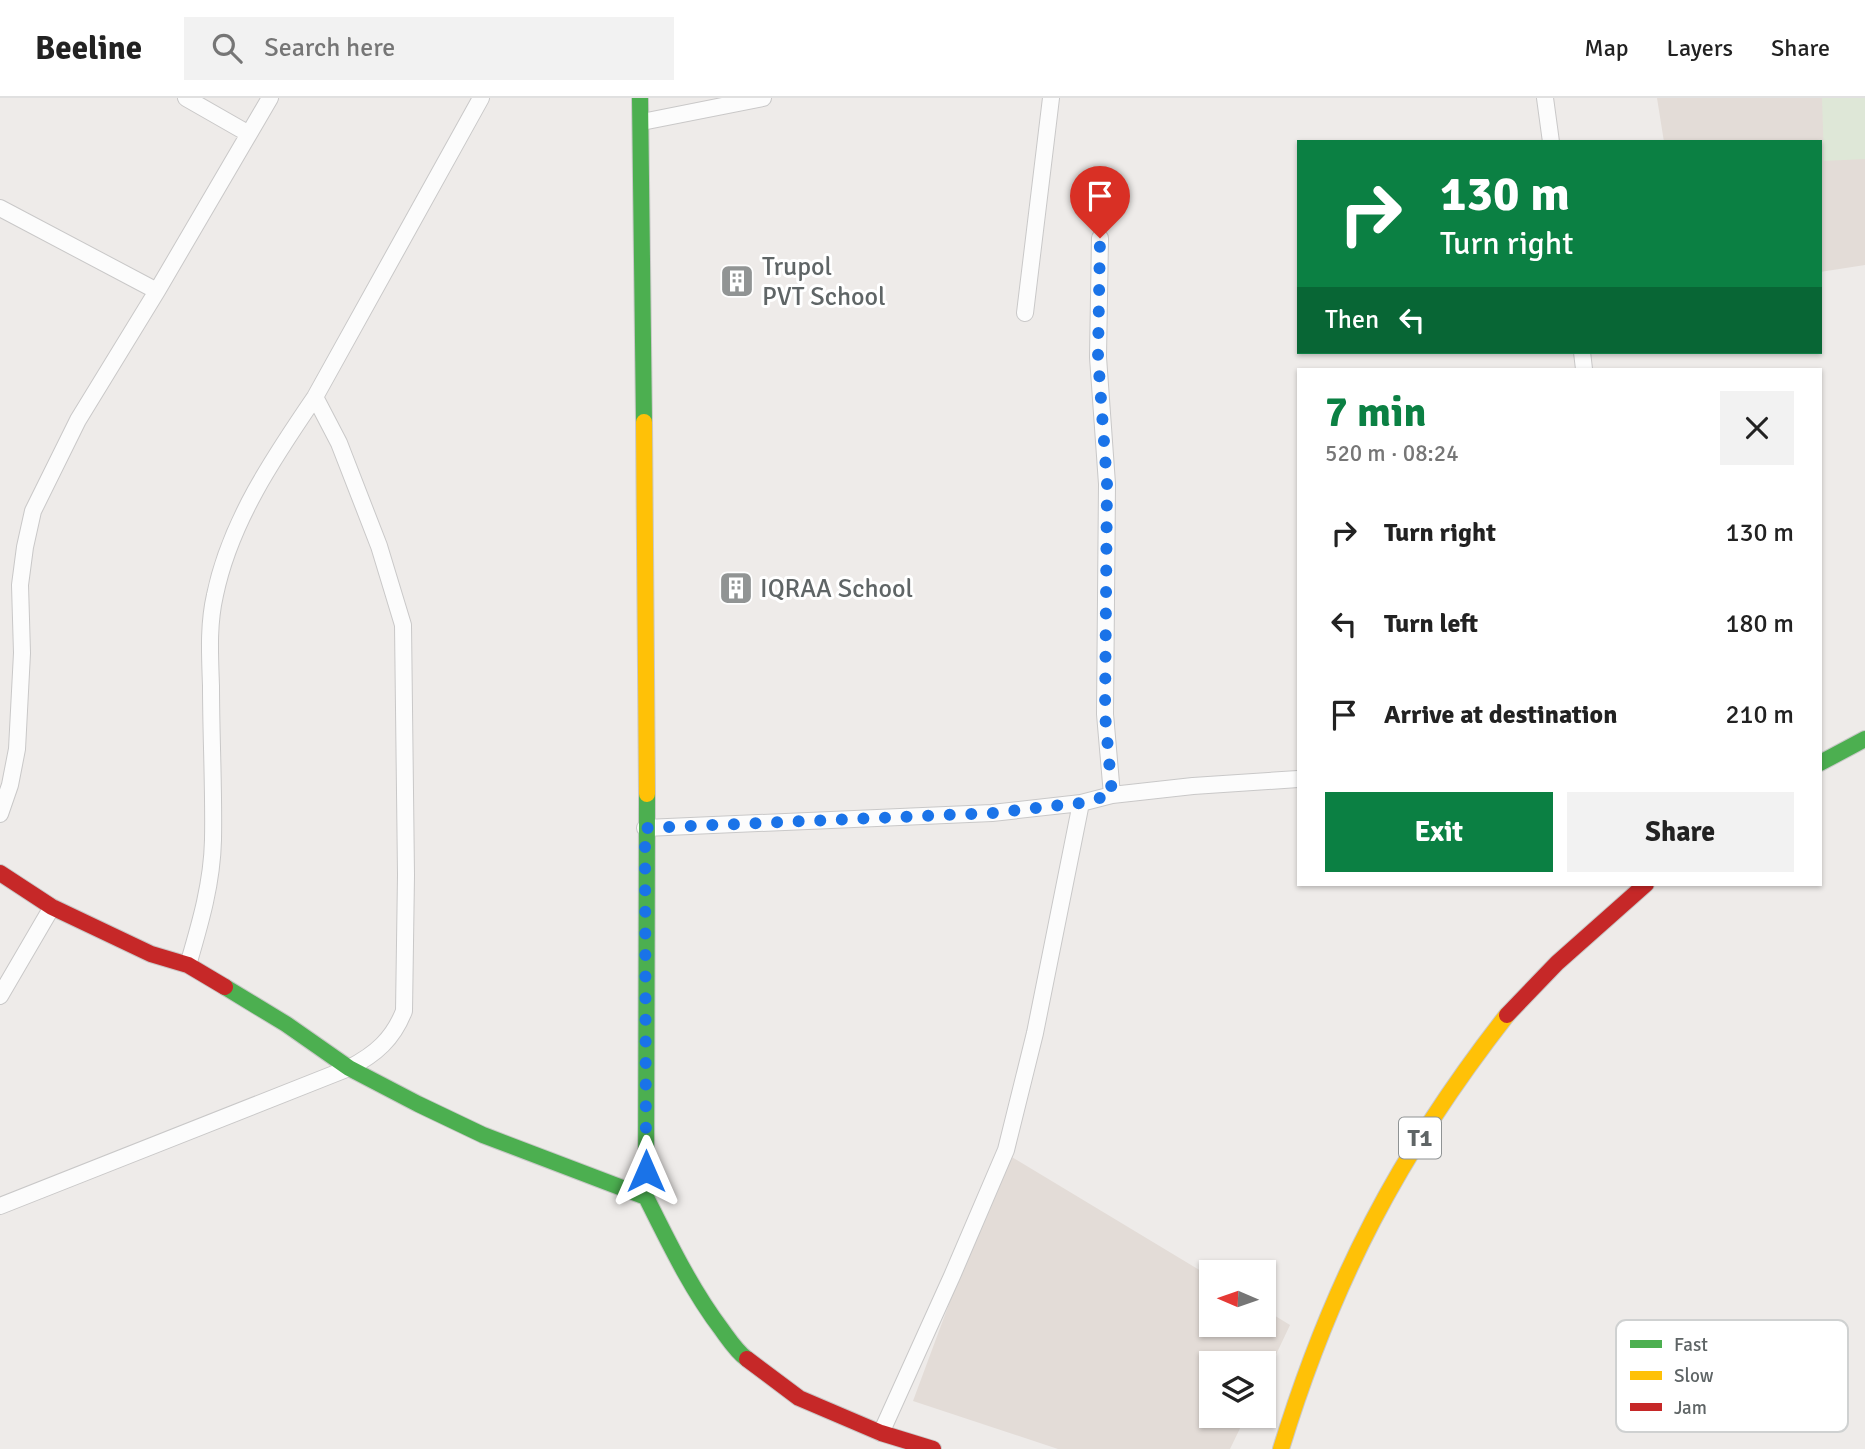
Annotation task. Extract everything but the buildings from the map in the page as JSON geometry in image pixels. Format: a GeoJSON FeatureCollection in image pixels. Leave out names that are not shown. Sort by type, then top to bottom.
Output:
{"type":"FeatureCollection","features":[{"type":"Feature","properties":{"kind":"main road"},"geometry":{"type":"LineString","coordinates":[[640,98],[647,712],[646,1197],[687,1278],[740,1354],[799,1398],[881,1433],[933,1449]]}},
{"type":"Feature","properties":{"kind":"main road"},"geometry":{"type":"LineString","coordinates":[[1822,762],[1865,738]]}},
{"type":"Feature","properties":{"kind":"main road"},"geometry":{"type":"LineString","coordinates":[[0,873],[52,907],[151,954],[188,965],[286,1024],[349,1068],[418,1104],[483,1135],[646,1197]]}},
{"type":"Feature","properties":{"kind":"main road","name":"T1"},"geometry":{"type":"LineString","coordinates":[[1281,1449],[1290,1415],[1326,1315],[1367,1225],[1445,1098],[1508,1013],[1577,944],[1644,886]]}},
{"type":"Feature","properties":{"kind":"street"},"geometry":{"type":"LineString","coordinates":[[186,98],[249,134]]}},
{"type":"Feature","properties":{"kind":"street"},"geometry":{"type":"LineString","coordinates":[[0,814],[10,785],[17,749],[22,653],[20,586],[33,511],[78,421],[270,98]]}},
{"type":"Feature","properties":{"kind":"street"},"geometry":{"type":"LineString","coordinates":[[188,965],[211,877],[213,841],[210,636],[214,596],[226,555],[246,509],[285,441],[315,397],[481,98]]}},
{"type":"Feature","properties":{"kind":"street"},"geometry":{"type":"LineString","coordinates":[[642,122],[763,98]]}},
{"type":"Feature","properties":{"kind":"street"},"geometry":{"type":"LineString","coordinates":[[1025,313],[1051,98]]}},
{"type":"Feature","properties":{"kind":"street"},"geometry":{"type":"LineString","coordinates":[[1545,98],[1551,140]]}},
{"type":"Feature","properties":{"kind":"street"},"geometry":{"type":"LineString","coordinates":[[0,208],[157,291]]}},
{"type":"Feature","properties":{"kind":"street"},"geometry":{"type":"LineString","coordinates":[[1100,238],[1098,357],[1107,498],[1105,714],[1112,795]]}},
{"type":"Feature","properties":{"kind":"street"},"geometry":{"type":"LineString","coordinates":[[0,1206],[349,1068],[370,1057],[397,1029],[404,1011],[406,849],[403,625],[379,546],[339,443],[315,397]]}},
{"type":"Feature","properties":{"kind":"street"},"geometry":{"type":"LineString","coordinates":[[645,828],[992,813],[1080,803],[1112,795],[1297,779]]}},
{"type":"Feature","properties":{"kind":"street"},"geometry":{"type":"LineString","coordinates":[[881,1433],[1006,1150],[1035,1033],[1080,803]]}},
{"type":"Feature","properties":{"kind":"street"},"geometry":{"type":"LineString","coordinates":[[0,996],[52,907]]}},
{"type":"Feature","properties":{"kind":"shaded area"},"geometry":{"type":"Polygon","coordinates":[[[1657,98],[1865,98],[1865,265],[1822,272],[1822,140],[1664,140],[1657,98]]]}},
{"type":"Feature","properties":{"kind":"shaded area"},"geometry":{"type":"Polygon","coordinates":[[[1005,1153],[1199,1270],[1199,1337],[1276,1337],[1276,1316],[1290,1325],[1276,1355],[1276,1351],[1199,1351],[1199,1428],[1240,1428],[1230,1449],[1058,1449],[913,1401],[1005,1153]]]}},
{"type":"Feature","properties":{"kind":"green space"},"geometry":{"type":"Polygon","coordinates":[[[1822,98],[1865,98],[1865,159],[1824,161],[1822,98]]]}},
{"type":"Feature","properties":{"kind":"traffic: fast"},"geometry":{"type":"LineString","coordinates":[[640,98],[644,422]]}},
{"type":"Feature","properties":{"kind":"traffic: fast"},"geometry":{"type":"LineString","coordinates":[[1822,762],[1865,739]]}},
{"type":"Feature","properties":{"kind":"traffic: fast"},"geometry":{"type":"LineString","coordinates":[[646,1197],[647,794]]}},
{"type":"Feature","properties":{"kind":"traffic: fast"},"geometry":{"type":"LineString","coordinates":[[225,987],[286,1024],[349,1068],[418,1104],[483,1135],[646,1197],[700,1298],[731,1342],[747,1359]]}},
{"type":"Feature","properties":{"kind":"traffic: slow"},"geometry":{"type":"LineString","coordinates":[[644,422],[647,794]]}},
{"type":"Feature","properties":{"kind":"traffic: slow"},"geometry":{"type":"LineString","coordinates":[[1281,1449],[1323,1330],[1373,1221],[1433,1118],[1507,1015]]}},
{"type":"Feature","properties":{"kind":"traffic: jam"},"geometry":{"type":"LineString","coordinates":[[0,873],[52,907],[151,954],[188,965],[225,987]]}},
{"type":"Feature","properties":{"kind":"traffic: jam"},"geometry":{"type":"LineString","coordinates":[[1507,1015],[1557,963],[1644,886]]}},
{"type":"Feature","properties":{"kind":"traffic: jam"},"geometry":{"type":"LineString","coordinates":[[747,1359],[799,1398],[881,1433],[933,1449]]}},
{"type":"Feature","properties":{"kind":"place","name":"Trupol PVT School"},"geometry":{"type":"Point","coordinates":[737,281]}},
{"type":"Feature","properties":{"kind":"place","name":"IQRAA School"},"geometry":{"type":"Point","coordinates":[736,588]}},
{"type":"Feature","properties":{"kind":"route"},"geometry":{"type":"LineString","coordinates":[[646,1171],[645,828],[992,813],[1080,803],[1112,795],[1105,714],[1107,484],[1098,357],[1100,238]]}}]}
